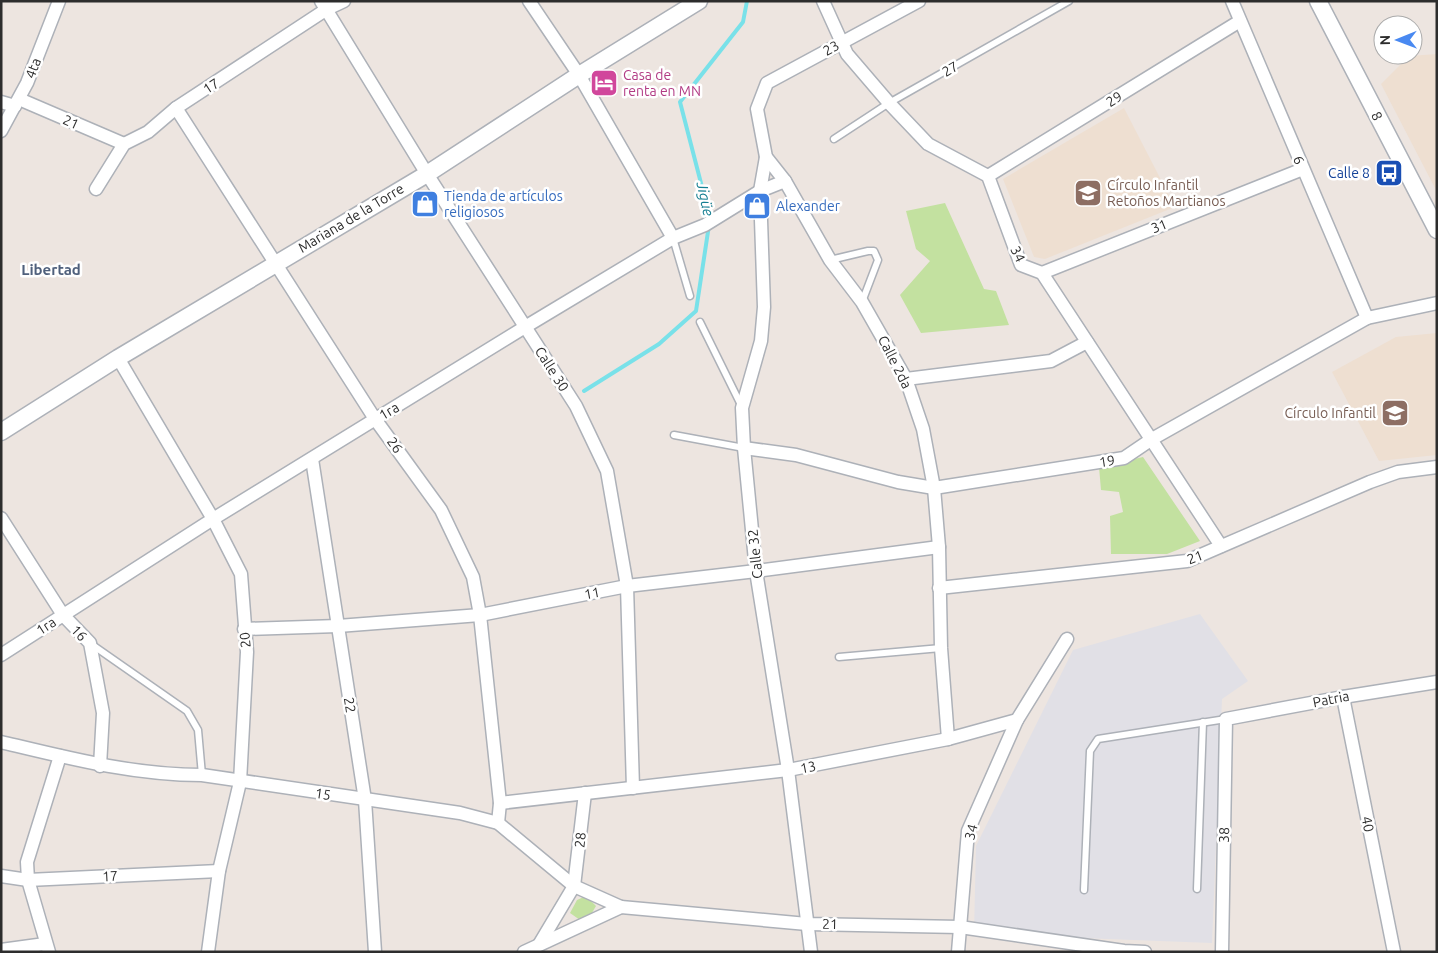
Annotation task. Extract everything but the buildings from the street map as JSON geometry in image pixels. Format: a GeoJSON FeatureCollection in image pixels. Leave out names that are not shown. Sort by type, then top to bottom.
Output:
{"type":"FeatureCollection","features":[{"type":"Feature","properties":{"kind":"street","name":"4ta"},"geometry":{"type":"LineString","coordinates":[[1,131],[17,102],[59,1]]}},
{"type":"Feature","properties":{"kind":"street","name":"17"},"geometry":{"type":"LineString","coordinates":[[124,144],[148,132],[176,108],[324,5],[344,1]]}},
{"type":"Feature","properties":{"kind":"street","name":"Mariana de la Torre"},"geometry":{"type":"LineString","coordinates":[[1,432],[118,358],[427,174],[579,75],[699,1]]}},
{"type":"Feature","properties":{"kind":"street"},"geometry":{"type":"LineString","coordinates":[[823,1],[847,54],[889,104],[928,144],[988,176]]}},
{"type":"Feature","properties":{"kind":"street","name":"23"},"geometry":{"type":"LineString","coordinates":[[757,109],[767,83],[919,1]]}},
{"type":"Feature","properties":{"kind":"street","name":"6"},"geometry":{"type":"LineString","coordinates":[[1232,1],[1367,318]]}},
{"type":"Feature","properties":{"kind":"street","name":"8"},"geometry":{"type":"LineString","coordinates":[[1318,1],[1437,230]]}},
{"type":"Feature","properties":{"kind":"street"},"geometry":{"type":"LineString","coordinates":[[530,2],[579,75],[674,238]]}},
{"type":"Feature","properties":{"kind":"street","name":"Calle 30"},"geometry":{"type":"LineString","coordinates":[[324,5],[427,174],[576,406],[607,471],[627,586],[633,788]]}},
{"type":"Feature","properties":{"kind":"street","name":"29"},"geometry":{"type":"LineString","coordinates":[[988,176],[1240,21]]}},
{"type":"Feature","properties":{"kind":"street","name":"21"},"geometry":{"type":"LineString","coordinates":[[1,102],[17,102],[124,144]]}},
{"type":"Feature","properties":{"kind":"street","name":"26"},"geometry":{"type":"LineString","coordinates":[[176,108],[375,419],[441,510],[473,577],[480,615],[500,803],[498,823]]}},
{"type":"Feature","properties":{"kind":"street","name":"Calle 2da"},"geometry":{"type":"LineString","coordinates":[[757,109],[766,157],[785,181],[830,260],[862,302],[906,379],[923,429],[934,488],[939,547],[941,648]]}},
{"type":"Feature","properties":{"kind":"street"},"geometry":{"type":"LineString","coordinates":[[96,188],[124,144]]}},
{"type":"Feature","properties":{"kind":"street","name":"Calle 32"},"geometry":{"type":"LineString","coordinates":[[766,157],[760,191],[764,307],[761,341],[742,408],[744,448],[756,572],[788,770],[811,952]]}},
{"type":"Feature","properties":{"kind":"street","name":"31"},"geometry":{"type":"LineString","coordinates":[[1042,273],[1303,169]]}},
{"type":"Feature","properties":{"kind":"street","name":"34"},"geometry":{"type":"LineString","coordinates":[[988,176],[1021,265],[1042,273],[1221,546]]}},
{"type":"Feature","properties":{"kind":"street","name":"1ra"},"geometry":{"type":"LineString","coordinates":[[1,655],[213,519],[525,328],[674,238],[711,222],[760,191],[785,181]]}},
{"type":"Feature","properties":{"kind":"street","name":"19"},"geometry":{"type":"LineString","coordinates":[[744,448],[796,455],[898,482],[934,488],[1124,458],[1152,439],[1367,318],[1392,311],[1437,303]]}},
{"type":"Feature","properties":{"kind":"street"},"geometry":{"type":"LineString","coordinates":[[906,379],[1051,361],[1087,342]]}},
{"type":"Feature","properties":{"kind":"street","name":"20"},"geometry":{"type":"LineString","coordinates":[[118,358],[213,519],[241,574],[247,652],[240,782],[219,871],[208,952]]}},
{"type":"Feature","properties":{"kind":"street","name":"22"},"geometry":{"type":"LineString","coordinates":[[312,459],[365,800],[376,952]]}},
{"type":"Feature","properties":{"kind":"street","name":"21"},"geometry":{"type":"LineString","coordinates":[[939,588],[1187,561],[1398,472],[1437,467]]}},
{"type":"Feature","properties":{"kind":"street","name":"16"},"geometry":{"type":"LineString","coordinates":[[1,518],[63,615],[90,643],[103,713],[100,766]]}},
{"type":"Feature","properties":{"kind":"street","name":"11"},"geometry":{"type":"LineString","coordinates":[[244,629],[338,626],[480,615],[627,586],[756,572],[939,547]]}},
{"type":"Feature","properties":{"kind":"street"},"geometry":{"type":"LineString","coordinates":[[1017,720],[1067,639]]}},
{"type":"Feature","properties":{"kind":"street"},"geometry":{"type":"LineString","coordinates":[[941,648],[948,739]]}},
{"type":"Feature","properties":{"kind":"street","name":"Patria"},"geometry":{"type":"LineString","coordinates":[[1226,719],[1437,682]]}},
{"type":"Feature","properties":{"kind":"street","name":"40"},"geometry":{"type":"LineString","coordinates":[[1343,697],[1394,952]]}},
{"type":"Feature","properties":{"kind":"street","name":"38"},"geometry":{"type":"LineString","coordinates":[[1222,952],[1226,719]]}},
{"type":"Feature","properties":{"kind":"street","name":"34"},"geometry":{"type":"LineString","coordinates":[[958,952],[968,832],[1017,720]]}},
{"type":"Feature","properties":{"kind":"street","name":"13"},"geometry":{"type":"LineString","coordinates":[[500,803],[788,770],[948,739],[1017,720]]}},
{"type":"Feature","properties":{"kind":"street","name":"15"},"geometry":{"type":"LineString","coordinates":[[1,742],[100,766],[164,775],[202,775],[460,813],[498,823],[574,886],[621,907]]}},
{"type":"Feature","properties":{"kind":"street"},"geometry":{"type":"LineString","coordinates":[[1,950],[47,948],[28,880],[27,862],[60,756]]}},
{"type":"Feature","properties":{"kind":"street","name":"28"},"geometry":{"type":"LineString","coordinates":[[574,886],[584,793]]}},
{"type":"Feature","properties":{"kind":"street","name":"17"},"geometry":{"type":"LineString","coordinates":[[1,876],[28,880],[219,871]]}},
{"type":"Feature","properties":{"kind":"street"},"geometry":{"type":"LineString","coordinates":[[540,943],[574,886]]}},
{"type":"Feature","properties":{"kind":"street","name":"21"},"geometry":{"type":"LineString","coordinates":[[524,952],[621,907],[807,924],[960,927],[1124,951],[1145,952]]}},
{"type":"Feature","properties":{"kind":"lane","name":"27"},"geometry":{"type":"LineString","coordinates":[[834,139],[889,104],[1068,1]]}},
{"type":"Feature","properties":{"kind":"lane"},"geometry":{"type":"LineString","coordinates":[[674,238],[690,296]]}},
{"type":"Feature","properties":{"kind":"lane"},"geometry":{"type":"LineString","coordinates":[[830,260],[868,251],[874,251],[877,254],[878,260],[862,302]]}},
{"type":"Feature","properties":{"kind":"lane"},"geometry":{"type":"LineString","coordinates":[[700,322],[742,408]]}},
{"type":"Feature","properties":{"kind":"lane"},"geometry":{"type":"LineString","coordinates":[[674,435],[744,448]]}},
{"type":"Feature","properties":{"kind":"lane"},"geometry":{"type":"LineString","coordinates":[[90,643],[187,711],[198,730],[202,775]]}},
{"type":"Feature","properties":{"kind":"lane"},"geometry":{"type":"LineString","coordinates":[[839,657],[941,648]]}},
{"type":"Feature","properties":{"kind":"lane"},"geometry":{"type":"LineString","coordinates":[[1084,890],[1090,751],[1098,739],[1226,719]]}},
{"type":"Feature","properties":{"kind":"lane"},"geometry":{"type":"LineString","coordinates":[[1197,889],[1203,722]]}},
{"type":"Feature","properties":{"kind":"shaded area"},"geometry":{"type":"Polygon","coordinates":[[[1437,54],[1437,192],[1381,84],[1400,65],[1423,65],[1423,55],[1437,54]]]}},
{"type":"Feature","properties":{"kind":"shaded area","name":"Círculo Infantil Retoños Martianos"},"geometry":{"type":"Polygon","coordinates":[[[1124,108],[1175,207],[1045,259],[1034,257],[1003,179],[1124,108]]]}},
{"type":"Feature","properties":{"kind":"shaded area","name":"Círculo Infantil"},"geometry":{"type":"Polygon","coordinates":[[[1437,333],[1437,455],[1379,461],[1332,372],[1396,337],[1437,333]]]}},
{"type":"Feature","properties":{"kind":"shaded area"},"geometry":{"type":"Polygon","coordinates":[[[1200,614],[1248,681],[1222,699],[1212,943],[974,934],[976,846],[1073,650],[1200,614]]]}},
{"type":"Feature","properties":{"kind":"green space"},"geometry":{"type":"Polygon","coordinates":[[[945,203],[984,289],[996,291],[1009,325],[921,333],[900,295],[930,261],[916,249],[906,211],[945,203]]]}},
{"type":"Feature","properties":{"kind":"green space"},"geometry":{"type":"Polygon","coordinates":[[[1143,457],[1200,541],[1167,554],[1111,554],[1110,516],[1123,512],[1119,492],[1101,490],[1099,467],[1143,457]]]}},
{"type":"Feature","properties":{"kind":"green space"},"geometry":{"type":"Polygon","coordinates":[[[586,896],[596,906],[589,918],[580,920],[570,913],[577,900],[586,896]]]}},
{"type":"Feature","properties":{"kind":"waterway","name":"Jigüe"},"geometry":{"type":"LineString","coordinates":[[710,218],[680,102],[743,22],[747,1]]}},
{"type":"Feature","properties":{"kind":"waterway","name":"Jigüe"},"geometry":{"type":"LineString","coordinates":[[584,391],[659,344],[696,311],[709,225]]}},
{"type":"Feature","properties":{"kind":"place","name":"Casa de renta en MN"},"geometry":{"type":"Point","coordinates":[604,83]}},
{"type":"Feature","properties":{"kind":"place","name":"Calle 8"},"geometry":{"type":"Point","coordinates":[1389,173]}},
{"type":"Feature","properties":{"kind":"place","name":"Círculo Infantil Retoños Martianos"},"geometry":{"type":"Point","coordinates":[1088,193]}},
{"type":"Feature","properties":{"kind":"place","name":"Tienda de artículos religiosos"},"geometry":{"type":"Point","coordinates":[425,204]}},
{"type":"Feature","properties":{"kind":"place","name":"Alexander"},"geometry":{"type":"Point","coordinates":[757,206]}},
{"type":"Feature","properties":{"kind":"place","name":"Círculo Infantil"},"geometry":{"type":"Point","coordinates":[1395,413]}},
{"type":"Feature","properties":{"kind":"district","name":"Libertad"},"geometry":{"type":"Point","coordinates":[51,270]}}]}
